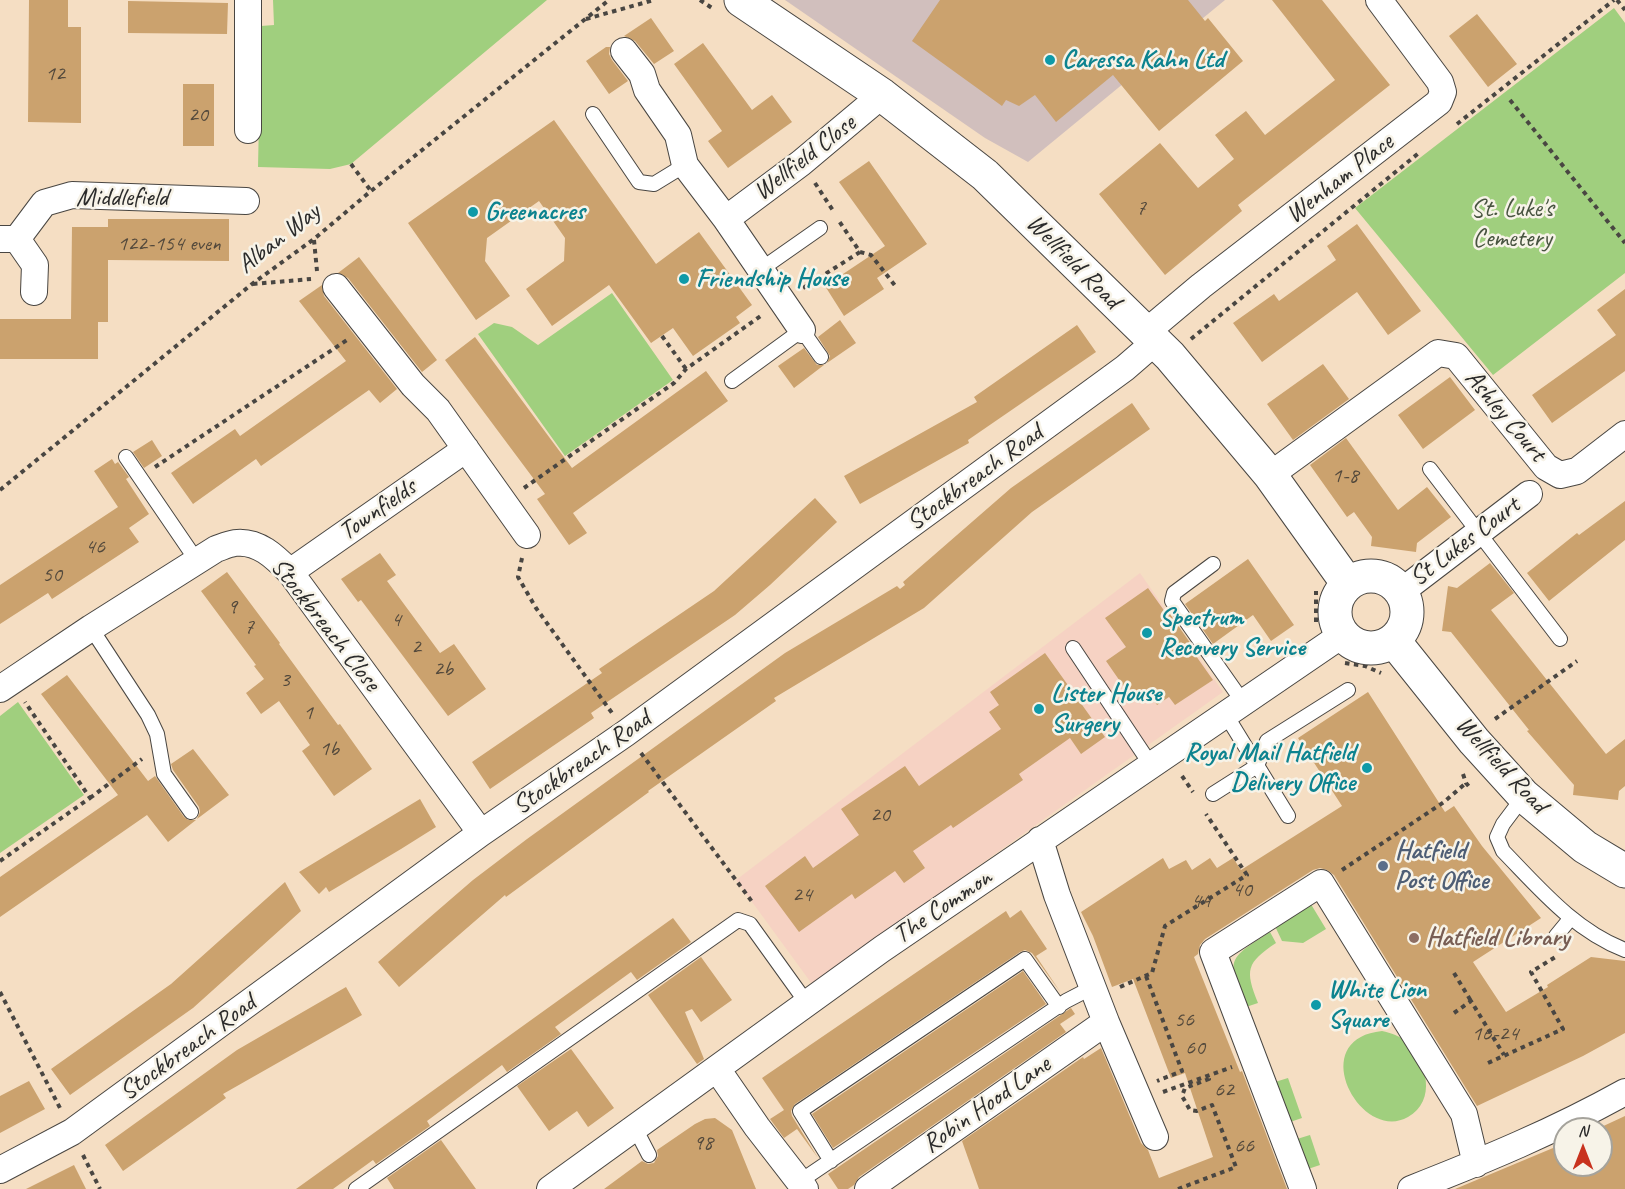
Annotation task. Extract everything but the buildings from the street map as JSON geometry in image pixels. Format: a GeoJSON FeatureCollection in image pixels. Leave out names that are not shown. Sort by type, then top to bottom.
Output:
{"type":"FeatureCollection","features":[{"type":"Feature","properties":{"kind":"main road","name":"Wellfield Road"},"geometry":{"type":"LineString","coordinates":[[741,0],[882,95],[985,175],[1162,339],[1170,356],[1270,475],[1348,584]]}},
{"type":"Feature","properties":{"kind":"main road"},"geometry":{"type":"LineString","coordinates":[[1366,576],[1390,580],[1402,591],[1408,607],[1404,630],[1394,642],[1377,649],[1357,647],[1342,634],[1335,617],[1336,600],[1348,584],[1366,576]]}},
{"type":"Feature","properties":{"kind":"main road","name":"Wellfield Road"},"geometry":{"type":"LineString","coordinates":[[1394,642],[1474,741],[1524,796],[1585,847],[1625,871]]}},
{"type":"Feature","properties":{"kind":"street"},"geometry":{"type":"LineString","coordinates":[[248,0],[248,130]]}},
{"type":"Feature","properties":{"kind":"street","name":"Wenham Place"},"geometry":{"type":"LineString","coordinates":[[1162,339],[1201,286],[1439,102],[1443,92],[1440,82],[1379,0]]}},
{"type":"Feature","properties":{"kind":"street"},"geometry":{"type":"LineString","coordinates":[[624,51],[642,74],[647,90],[678,135],[686,165],[802,330]]}},
{"type":"Feature","properties":{"kind":"street","name":"Wellfield Close"},"geometry":{"type":"LineString","coordinates":[[726,219],[801,163],[882,95]]}},
{"type":"Feature","properties":{"kind":"street","name":"Middlefield"},"geometry":{"type":"LineString","coordinates":[[34,292],[35,265],[8,239],[44,203],[72,195],[246,201]]}},
{"type":"Feature","properties":{"kind":"street"},"geometry":{"type":"LineString","coordinates":[[327,283],[367,327],[413,385],[438,410],[527,535]]}},
{"type":"Feature","properties":{"kind":"street","name":"Stockbreach Road"},"geometry":{"type":"LineString","coordinates":[[0,1170],[72,1132],[481,833],[626,733],[1162,339]]}},
{"type":"Feature","properties":{"kind":"street","name":"Ashley Court"},"geometry":{"type":"LineString","coordinates":[[1270,475],[1438,353],[1456,356],[1546,466],[1560,475],[1577,471],[1625,434]]}},
{"type":"Feature","properties":{"kind":"street","name":"Townfields"},"geometry":{"type":"LineString","coordinates":[[290,572],[466,449]]}},
{"type":"Feature","properties":{"kind":"street","name":"St Lukes Court"},"geometry":{"type":"LineString","coordinates":[[1402,591],[1529,494]]}},
{"type":"Feature","properties":{"kind":"street","name":"Stockbreach Close"},"geometry":{"type":"LineString","coordinates":[[5,685],[216,549],[235,543],[256,545],[274,556],[290,572],[481,833]]}},
{"type":"Feature","properties":{"kind":"street","name":"The Common"},"geometry":{"type":"LineString","coordinates":[[550,1189],[806,1002],[1342,634]]}},
{"type":"Feature","properties":{"kind":"street"},"geometry":{"type":"LineString","coordinates":[[1040,840],[1057,895],[1106,1022],[1155,1137]]}},
{"type":"Feature","properties":{"kind":"street"},"geometry":{"type":"LineString","coordinates":[[1303,1189],[1213,952],[1321,883],[1464,1114],[1476,1164]]}},
{"type":"Feature","properties":{"kind":"street","name":"Robin Hood Lane"},"geometry":{"type":"LineString","coordinates":[[868,1189],[1106,1022]]}},
{"type":"Feature","properties":{"kind":"street"},"geometry":{"type":"LineString","coordinates":[[717,1069],[802,1186]]}},
{"type":"Feature","properties":{"kind":"street"},"geometry":{"type":"LineString","coordinates":[[1412,1189],[1476,1164],[1573,1121],[1625,1092]]}},
{"type":"Feature","properties":{"kind":"lane"},"geometry":{"type":"LineString","coordinates":[[593,114],[639,182],[654,184],[686,165]]}},
{"type":"Feature","properties":{"kind":"lane"},"geometry":{"type":"LineString","coordinates":[[760,270],[820,228]]}},
{"type":"Feature","properties":{"kind":"lane"},"geometry":{"type":"LineString","coordinates":[[732,381],[802,330],[821,357]]}},
{"type":"Feature","properties":{"kind":"lane"},"geometry":{"type":"LineString","coordinates":[[126,457],[197,561]]}},
{"type":"Feature","properties":{"kind":"lane"},"geometry":{"type":"LineString","coordinates":[[1430,469],[1560,639]]}},
{"type":"Feature","properties":{"kind":"lane"},"geometry":{"type":"LineString","coordinates":[[1213,564],[1174,593],[1172,602],[1235,709],[1257,765],[1288,816]]}},
{"type":"Feature","properties":{"kind":"lane"},"geometry":{"type":"LineString","coordinates":[[91,628],[148,715],[157,734],[164,774],[191,812]]}},
{"type":"Feature","properties":{"kind":"lane"},"geometry":{"type":"LineString","coordinates":[[1073,648],[1151,765]]}},
{"type":"Feature","properties":{"kind":"lane"},"geometry":{"type":"LineString","coordinates":[[1213,794],[1257,765],[1267,741],[1348,690]]}},
{"type":"Feature","properties":{"kind":"lane"},"geometry":{"type":"LineString","coordinates":[[1524,796],[1503,824],[1497,837],[1503,851],[1570,919],[1625,950]]}},
{"type":"Feature","properties":{"kind":"lane"},"geometry":{"type":"LineString","coordinates":[[1556,936],[1570,919]]}},
{"type":"Feature","properties":{"kind":"lane"},"geometry":{"type":"LineString","coordinates":[[356,1189],[738,920],[750,924],[806,1002]]}},
{"type":"Feature","properties":{"kind":"lane"},"geometry":{"type":"LineString","coordinates":[[831,1161],[800,1112],[1025,959],[1059,1007]]}},
{"type":"Feature","properties":{"kind":"lane"},"geometry":{"type":"LineString","coordinates":[[802,1186],[831,1161],[1059,1007],[1093,987]]}},
{"type":"Feature","properties":{"kind":"lane"},"geometry":{"type":"LineString","coordinates":[[635,1128],[649,1155]]}},
{"type":"Feature","properties":{"kind":"path","name":"Alban Way"},"geometry":{"type":"LineString","coordinates":[[0,490],[252,284],[314,239],[609,0]]}},
{"type":"Feature","properties":{"kind":"path","name":"Alban Way"},"geometry":{"type":"LineString","coordinates":[[583,20],[654,0]]}},
{"type":"Feature","properties":{"kind":"path"},"geometry":{"type":"LineString","coordinates":[[1454,125],[1616,0],[1625,10]]}},
{"type":"Feature","properties":{"kind":"path"},"geometry":{"type":"LineString","coordinates":[[1510,100],[1625,243]]}},
{"type":"Feature","properties":{"kind":"path"},"geometry":{"type":"LineString","coordinates":[[1162,339],[1427,147]]}},
{"type":"Feature","properties":{"kind":"path"},"geometry":{"type":"LineString","coordinates":[[351,164],[371,191]]}},
{"type":"Feature","properties":{"kind":"path"},"geometry":{"type":"LineString","coordinates":[[860,252],[872,255],[897,288]]}},
{"type":"Feature","properties":{"kind":"path"},"geometry":{"type":"LineString","coordinates":[[252,284],[327,283]]}},
{"type":"Feature","properties":{"kind":"path"},"geometry":{"type":"LineString","coordinates":[[503,503],[782,302]]}},
{"type":"Feature","properties":{"kind":"path"},"geometry":{"type":"LineString","coordinates":[[140,477],[367,327]]}},
{"type":"Feature","properties":{"kind":"path"},"geometry":{"type":"LineString","coordinates":[[663,336],[686,369]]}},
{"type":"Feature","properties":{"kind":"path"},"geometry":{"type":"LineString","coordinates":[[527,535],[518,577],[536,608],[755,905]]}},
{"type":"Feature","properties":{"kind":"path"},"geometry":{"type":"LineString","coordinates":[[1490,723],[1577,661]]}},
{"type":"Feature","properties":{"kind":"path"},"geometry":{"type":"LineString","coordinates":[[5,685],[90,798]]}},
{"type":"Feature","properties":{"kind":"path"},"geometry":{"type":"LineString","coordinates":[[0,861],[159,746]]}},
{"type":"Feature","properties":{"kind":"path"},"geometry":{"type":"LineString","coordinates":[[1321,883],[1376,849],[1444,802],[1466,783],[1471,789]]}},
{"type":"Feature","properties":{"kind":"path"},"geometry":{"type":"LineString","coordinates":[[1134,981],[1152,973],[1165,926],[1246,875],[1219,834]]}},
{"type":"Feature","properties":{"kind":"path"},"geometry":{"type":"LineString","coordinates":[[1488,1063],[1563,1029],[1531,972],[1558,955]]}},
{"type":"Feature","properties":{"kind":"path"},"geometry":{"type":"LineString","coordinates":[[1454,973],[1504,1055]]}},
{"type":"Feature","properties":{"kind":"path"},"geometry":{"type":"LineString","coordinates":[[1146,976],[1182,1071],[1170,1075]]}},
{"type":"Feature","properties":{"kind":"path"},"geometry":{"type":"LineString","coordinates":[[0,992],[100,1189]]}},
{"type":"Feature","properties":{"kind":"path"},"geometry":{"type":"LineString","coordinates":[[1454,1013],[1472,1001]]}},
{"type":"Feature","properties":{"kind":"path"},"geometry":{"type":"LineString","coordinates":[[1159,1093],[1255,1059]]}},
{"type":"Feature","properties":{"kind":"path"},"geometry":{"type":"LineString","coordinates":[[1179,1189],[1236,1167],[1212,1105],[1197,1111],[1190,1110],[1182,1096],[1185,1088],[1209,1079],[1208,1076]]}},
{"type":"Feature","properties":{"kind":"shaded area"},"geometry":{"type":"Polygon","coordinates":[[[785,0],[1225,0],[1028,162],[985,138],[785,0]]]}},
{"type":"Feature","properties":{"kind":"shaded area"},"geometry":{"type":"Polygon","coordinates":[[[1140,573],[1223,692],[812,984],[736,880],[1140,573]]]}},
{"type":"Feature","properties":{"kind":"green space"},"geometry":{"type":"Polygon","coordinates":[[[273,0],[547,0],[351,164],[330,169],[258,167],[261,26],[274,25],[273,0]]]}},
{"type":"Feature","properties":{"kind":"green space","name":"St. Luke's Cemetery"},"geometry":{"type":"Polygon","coordinates":[[[1614,8],[1625,23],[1625,273],[1493,375],[1355,208],[1614,8]]]}},
{"type":"Feature","properties":{"kind":"green space"},"geometry":{"type":"Polygon","coordinates":[[[612,293],[673,380],[565,456],[478,334],[494,323],[512,327],[538,345],[612,293]]]}},
{"type":"Feature","properties":{"kind":"green space"},"geometry":{"type":"Polygon","coordinates":[[[18,702],[84,795],[0,853],[0,716],[18,702]]]}},
{"type":"Feature","properties":{"kind":"green space"},"geometry":{"type":"Polygon","coordinates":[[[1309,901],[1326,929],[1303,943],[1282,941],[1274,924],[1309,901]]]}},
{"type":"Feature","properties":{"kind":"green space"},"geometry":{"type":"Polygon","coordinates":[[[1270,932],[1276,943],[1259,956],[1251,968],[1251,983],[1258,1003],[1246,1007],[1236,979],[1234,962],[1245,949],[1270,932]]]}},
{"type":"Feature","properties":{"kind":"green space"},"geometry":{"type":"Polygon","coordinates":[[[1382,1031],[1407,1042],[1420,1060],[1426,1081],[1426,1092],[1417,1110],[1408,1117],[1390,1121],[1373,1116],[1359,1104],[1348,1087],[1344,1069],[1347,1052],[1359,1038],[1382,1031]]]}},
{"type":"Feature","properties":{"kind":"green space"},"geometry":{"type":"Polygon","coordinates":[[[1288,1078],[1302,1118],[1290,1122],[1275,1082],[1288,1078]]]}},
{"type":"Feature","properties":{"kind":"green space"},"geometry":{"type":"Polygon","coordinates":[[[1310,1135],[1320,1165],[1308,1169],[1297,1139],[1310,1135]]]}},
{"type":"Feature","properties":{"kind":"place","name":"Caressa Kahn Ltd"},"geometry":{"type":"Point","coordinates":[1050,60]}},
{"type":"Feature","properties":{"kind":"place","name":"Greenacres"},"geometry":{"type":"Point","coordinates":[473,212]}},
{"type":"Feature","properties":{"kind":"place","name":"Friendship House"},"geometry":{"type":"Point","coordinates":[684,279]}},
{"type":"Feature","properties":{"kind":"place","name":"Spectrum Recovery Service"},"geometry":{"type":"Point","coordinates":[1147,633]}},
{"type":"Feature","properties":{"kind":"place","name":"Lister House Surgery"},"geometry":{"type":"Point","coordinates":[1039,709]}},
{"type":"Feature","properties":{"kind":"place","name":"Royal Mail Hatfield Delivery Office"},"geometry":{"type":"Point","coordinates":[1367,768]}},
{"type":"Feature","properties":{"kind":"place","name":"Hatfield Post Office"},"geometry":{"type":"Point","coordinates":[1383,866]}},
{"type":"Feature","properties":{"kind":"place","name":"Hatfield Library"},"geometry":{"type":"Point","coordinates":[1414,938]}},
{"type":"Feature","properties":{"kind":"place","name":"White Lion Square"},"geometry":{"type":"Point","coordinates":[1316,1005]}}]}
